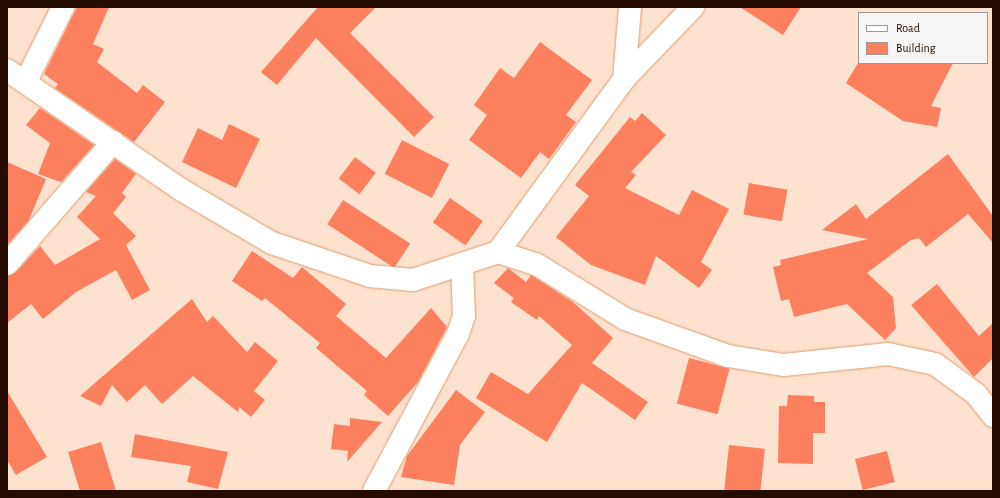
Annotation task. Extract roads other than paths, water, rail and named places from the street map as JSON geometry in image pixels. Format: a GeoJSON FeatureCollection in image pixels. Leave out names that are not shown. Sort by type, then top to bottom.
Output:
{"type":"FeatureCollection","features":[{"type":"Feature","properties":{"kind":"street"},"geometry":{"type":"LineString","coordinates":[[26,81],[63,7]]}},
{"type":"Feature","properties":{"kind":"street"},"geometry":{"type":"LineString","coordinates":[[624,79],[630,7]]}},
{"type":"Feature","properties":{"kind":"street"},"geometry":{"type":"LineString","coordinates":[[7,70],[26,81],[180,189],[272,243],[370,276],[412,280],[498,252],[624,79],[693,7]]}},
{"type":"Feature","properties":{"kind":"street"},"geometry":{"type":"LineString","coordinates":[[7,264],[113,142]]}},
{"type":"Feature","properties":{"kind":"street"},"geometry":{"type":"LineString","coordinates":[[498,252],[536,264],[625,319],[728,356],[784,366],[888,354],[935,364],[976,394],[993,416]]}},
{"type":"Feature","properties":{"kind":"street"},"geometry":{"type":"LineString","coordinates":[[374,491],[458,334],[464,316],[462,264]]}}]}
